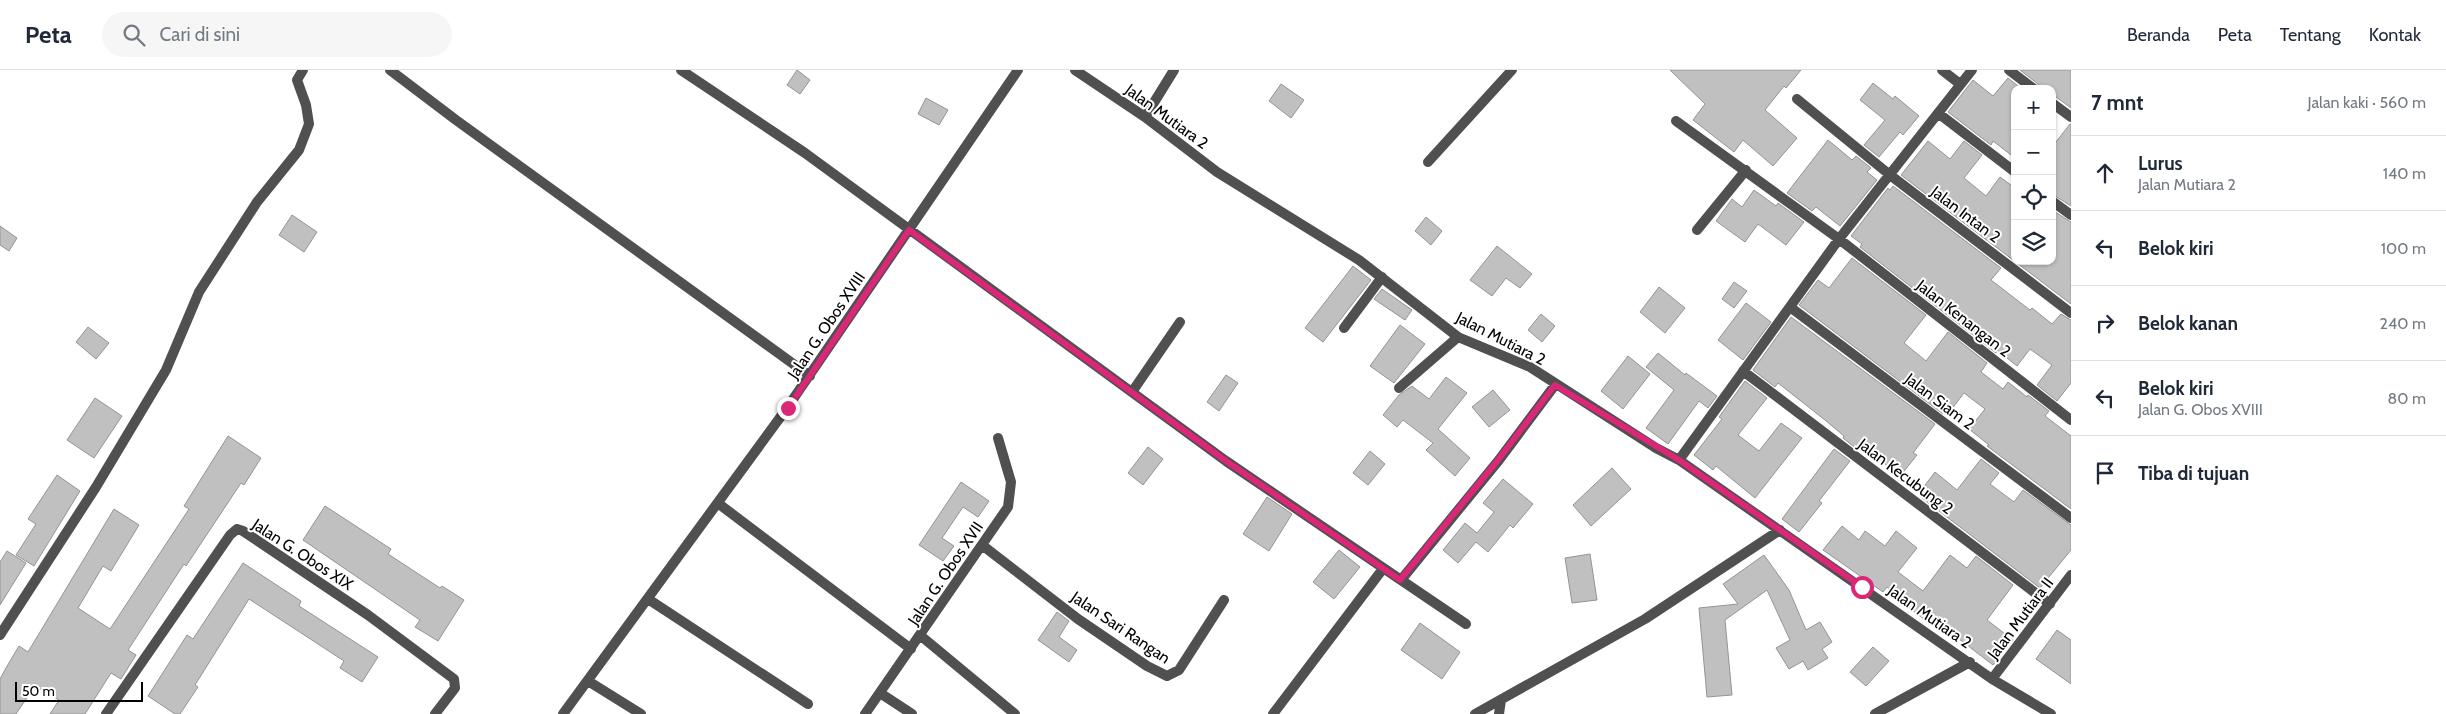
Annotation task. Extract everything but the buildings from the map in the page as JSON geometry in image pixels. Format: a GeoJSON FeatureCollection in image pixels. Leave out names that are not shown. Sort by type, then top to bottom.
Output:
{"type":"FeatureCollection","features":[{"type":"Feature","properties":{"kind":"street"},"geometry":{"type":"LineString","coordinates":[[0,635],[96,487],[166,370],[199,292],[257,202],[299,150],[309,124],[306,105],[297,80],[303,70]]}},
{"type":"Feature","properties":{"kind":"street"},"geometry":{"type":"LineString","coordinates":[[390,70],[456,120],[810,376]]}},
{"type":"Feature","properties":{"kind":"street"},"geometry":{"type":"LineString","coordinates":[[682,70],[805,152],[1226,461],[1382,570],[1466,624]]}},
{"type":"Feature","properties":{"kind":"street","name":"Jalan G. Obos XVIII"},"geometry":{"type":"LineString","coordinates":[[563,714],[719,504],[810,376],[1018,70]]}},
{"type":"Feature","properties":{"kind":"street","name":"Jalan Mutiara 2"},"geometry":{"type":"LineString","coordinates":[[1075,70],[1146,117],[1217,172],[1358,260],[1458,337],[1530,367],[1555,385],[1679,460],[1992,679],[2051,714]]}},
{"type":"Feature","properties":{"kind":"street"},"geometry":{"type":"LineString","coordinates":[[1146,117],[1174,70]]}},
{"type":"Feature","properties":{"kind":"street"},"geometry":{"type":"LineString","coordinates":[[1428,162],[1512,70]]}},
{"type":"Feature","properties":{"kind":"street"},"geometry":{"type":"LineString","coordinates":[[1942,70],[1960,84]]}},
{"type":"Feature","properties":{"kind":"street"},"geometry":{"type":"LineString","coordinates":[[1679,460],[1840,239],[1972,70]]}},
{"type":"Feature","properties":{"kind":"street"},"geometry":{"type":"LineString","coordinates":[[2009,70],[2029,85]]}},
{"type":"Feature","properties":{"kind":"street","name":"Jalan Intan 2"},"geometry":{"type":"LineString","coordinates":[[1797,99],[1890,175],[2071,313]]}},
{"type":"Feature","properties":{"kind":"street"},"geometry":{"type":"LineString","coordinates":[[2056,106],[2071,117]]}},
{"type":"Feature","properties":{"kind":"street"},"geometry":{"type":"LineString","coordinates":[[1938,113],[2011,169]]}},
{"type":"Feature","properties":{"kind":"street","name":"Jalan Kenangan 2"},"geometry":{"type":"LineString","coordinates":[[1676,120],[1840,239],[2071,420]]}},
{"type":"Feature","properties":{"kind":"street"},"geometry":{"type":"LineString","coordinates":[[1697,230],[1746,170]]}},
{"type":"Feature","properties":{"kind":"street"},"geometry":{"type":"LineString","coordinates":[[2056,204],[2071,215]]}},
{"type":"Feature","properties":{"kind":"street"},"geometry":{"type":"LineString","coordinates":[[1344,328],[1382,277]]}},
{"type":"Feature","properties":{"kind":"street","name":"Jalan Siam 2"},"geometry":{"type":"LineString","coordinates":[[1790,307],[2071,518]]}},
{"type":"Feature","properties":{"kind":"street"},"geometry":{"type":"LineString","coordinates":[[1132,392],[1180,322]]}},
{"type":"Feature","properties":{"kind":"street"},"geometry":{"type":"LineString","coordinates":[[1399,388],[1458,337]]}},
{"type":"Feature","properties":{"kind":"street","name":"Jalan Kecubung 2"},"geometry":{"type":"LineString","coordinates":[[1743,371],[2050,604]]}},
{"type":"Feature","properties":{"kind":"street"},"geometry":{"type":"LineString","coordinates":[[1400,580],[1498,460],[1555,385]]}},
{"type":"Feature","properties":{"kind":"street","name":"Jalan G. Obos XVII"},"geometry":{"type":"LineString","coordinates":[[868,713],[1008,507],[1011,482],[998,438]]}},
{"type":"Feature","properties":{"kind":"street"},"geometry":{"type":"LineString","coordinates":[[719,504],[911,649]]}},
{"type":"Feature","properties":{"kind":"street","name":"Jalan G. Obos XIX"},"geometry":{"type":"LineString","coordinates":[[106,714],[230,535],[237,529],[243,531],[368,615],[456,682],[455,688],[435,714]]}},
{"type":"Feature","properties":{"kind":"street"},"geometry":{"type":"LineString","coordinates":[[1474,714],[1501,700],[1534,679],[1546,675],[1645,620],[1780,530]]}},
{"type":"Feature","properties":{"kind":"street","name":"Jalan Sari Rangan"},"geometry":{"type":"LineString","coordinates":[[982,545],[1078,619],[1147,666],[1167,676],[1179,670],[1224,600]]}},
{"type":"Feature","properties":{"kind":"street"},"geometry":{"type":"LineString","coordinates":[[1273,714],[1382,570]]}},
{"type":"Feature","properties":{"kind":"street","name":"Jalan Mutiara II"},"geometry":{"type":"LineString","coordinates":[[1992,679],[2071,575]]}},
{"type":"Feature","properties":{"kind":"street"},"geometry":{"type":"LineString","coordinates":[[648,599],[808,704]]}},
{"type":"Feature","properties":{"kind":"street"},"geometry":{"type":"LineString","coordinates":[[920,636],[1015,714]]}},
{"type":"Feature","properties":{"kind":"street"},"geometry":{"type":"LineString","coordinates":[[1875,714],[1970,662]]}},
{"type":"Feature","properties":{"kind":"street"},"geometry":{"type":"LineString","coordinates":[[588,681],[641,714]]}},
{"type":"Feature","properties":{"kind":"street"},"geometry":{"type":"LineString","coordinates":[[880,693],[912,714]]}},
{"type":"Feature","properties":{"kind":"street"},"geometry":{"type":"LineString","coordinates":[[1499,714],[1501,700]]}},
{"type":"Feature","properties":{"kind":"route"},"geometry":{"type":"LineString","coordinates":[[788,408],[909,230],[1226,461],[1382,570],[1400,580],[1498,460],[1555,385],[1656,448],[1679,460],[1862,587]]}}]}
